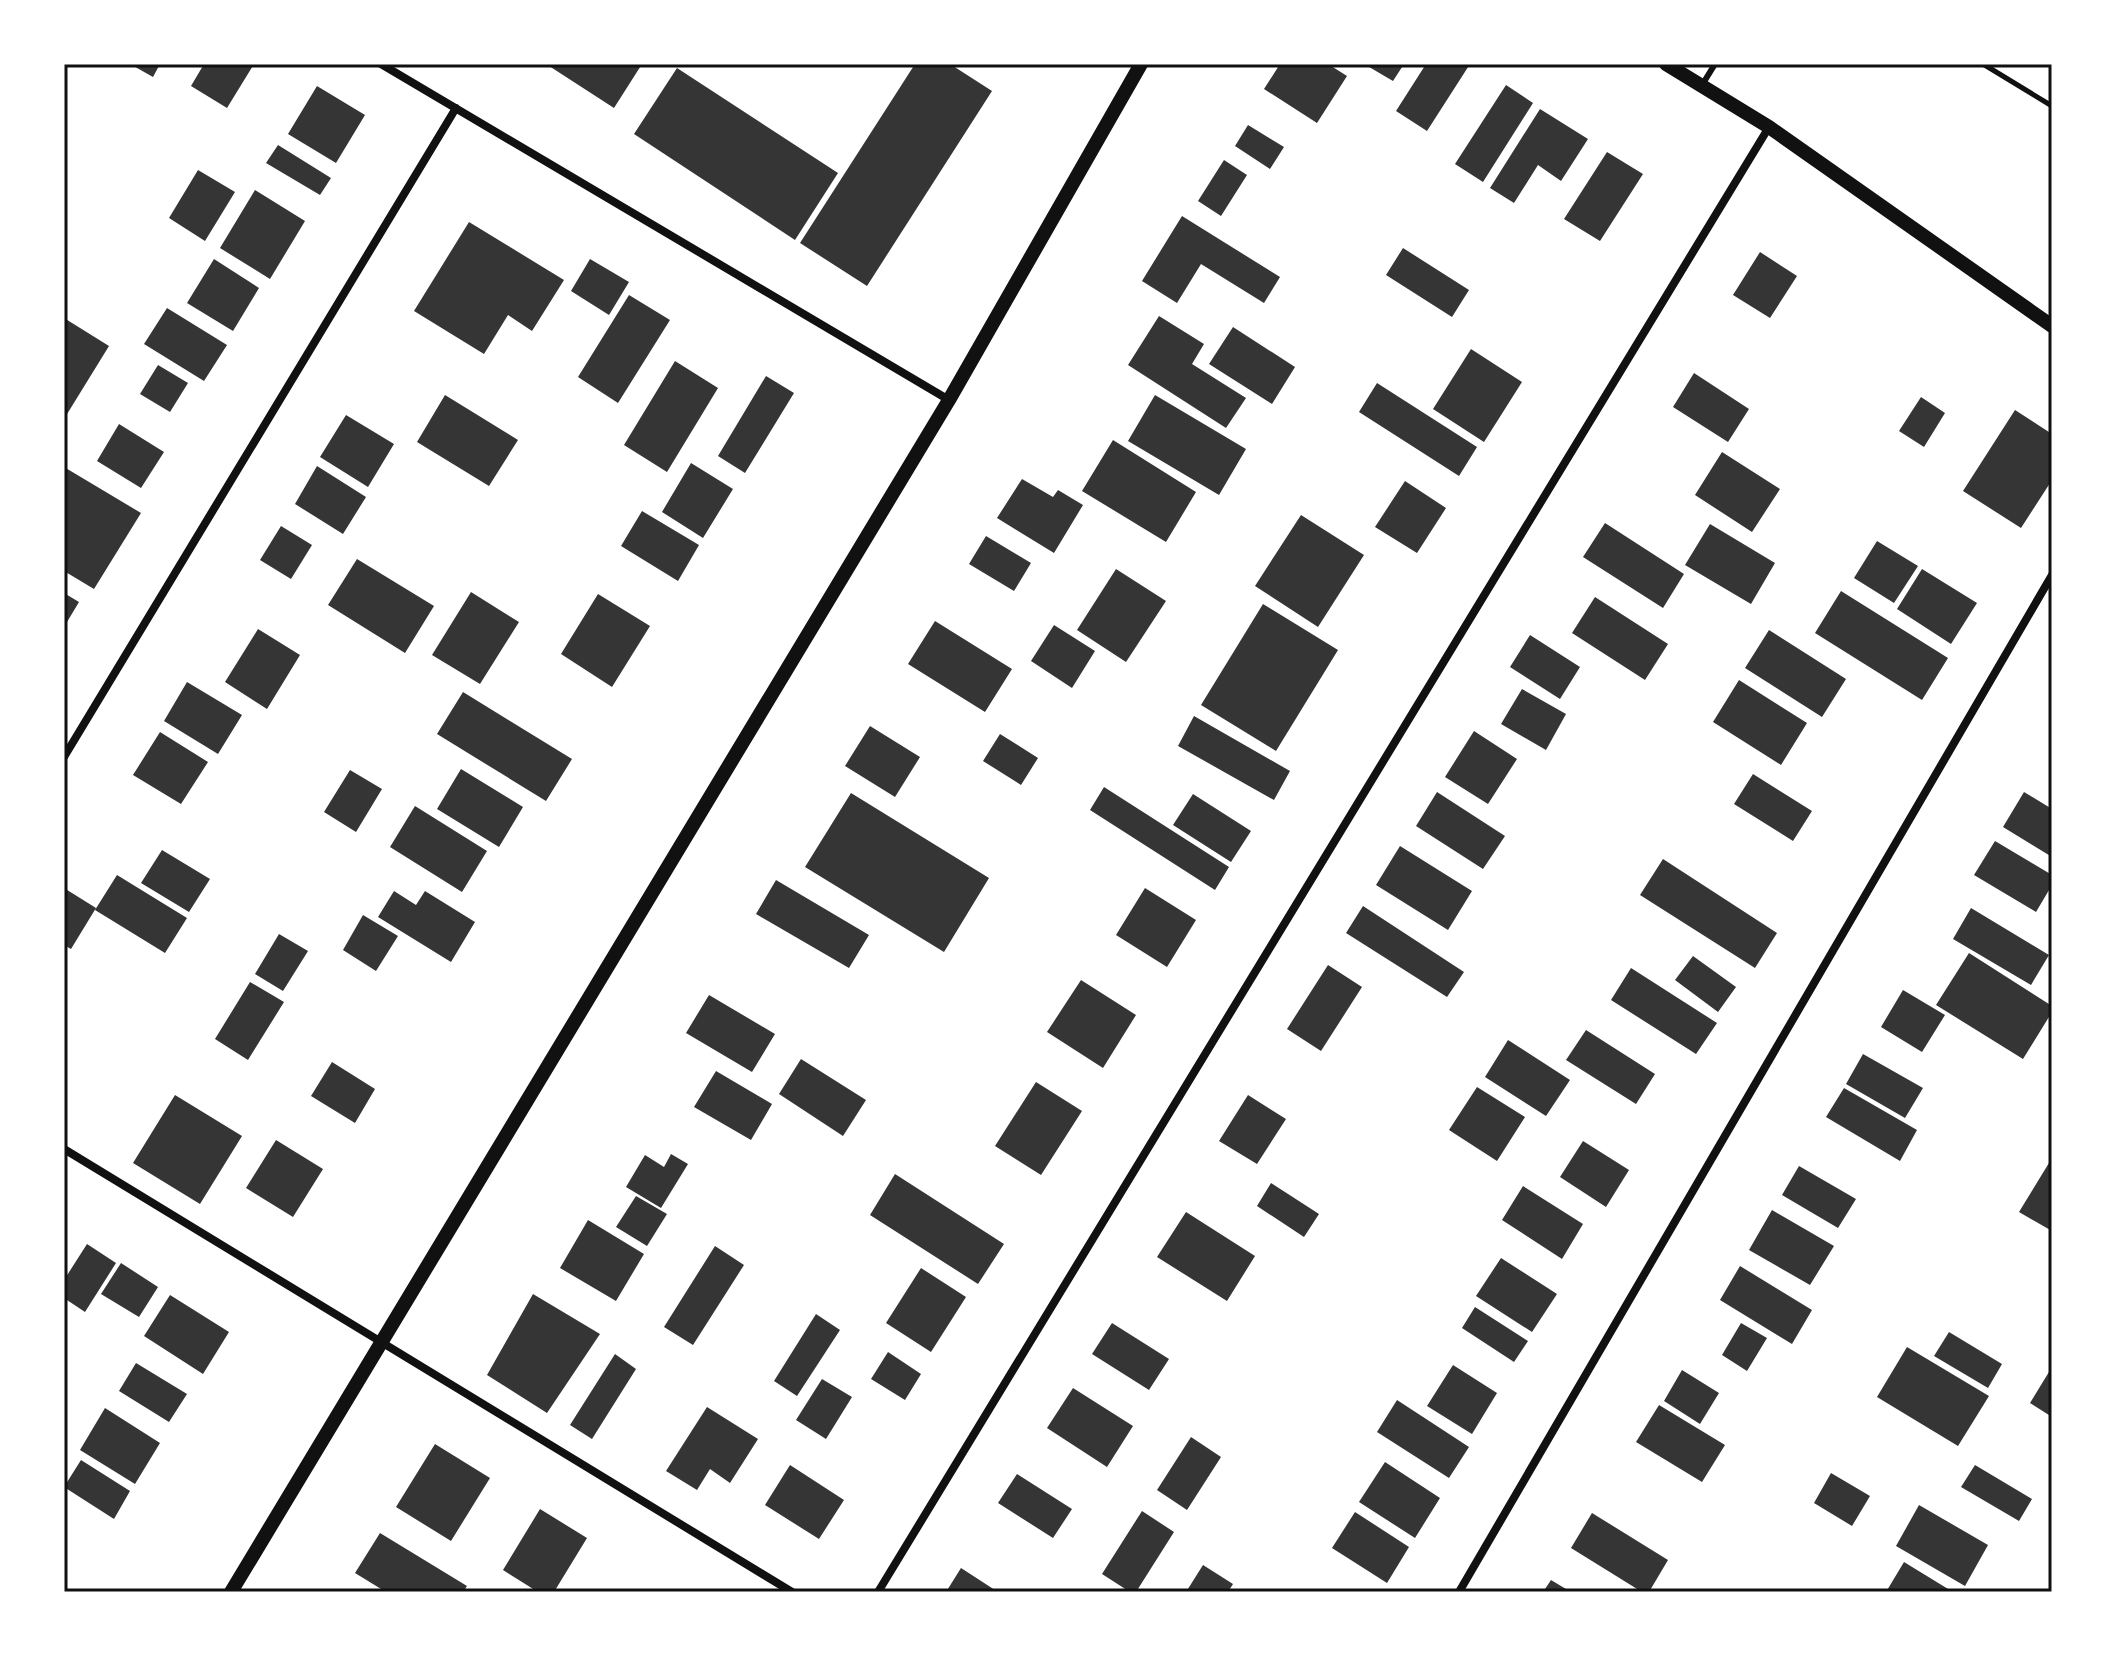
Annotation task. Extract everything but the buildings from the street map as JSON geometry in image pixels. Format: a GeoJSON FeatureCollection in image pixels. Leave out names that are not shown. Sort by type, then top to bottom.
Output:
{"type":"FeatureCollection","features":[{"type":"Feature","properties":{"kind":"street"},"geometry":{"type":"LineString","coordinates":[[381,64],[949,400]]}},
{"type":"Feature","properties":{"kind":"street"},"geometry":{"type":"LineString","coordinates":[[231,1592],[949,400],[1141,64]]}},
{"type":"Feature","properties":{"kind":"street"},"geometry":{"type":"LineString","coordinates":[[1666,64],[1769,127],[2052,326]]}},
{"type":"Feature","properties":{"kind":"street"},"geometry":{"type":"LineString","coordinates":[[64,757],[456,108]]}},
{"type":"Feature","properties":{"kind":"street"},"geometry":{"type":"LineString","coordinates":[[878,1592],[1769,127]]}},
{"type":"Feature","properties":{"kind":"street"},"geometry":{"type":"LineString","coordinates":[[1459,1592],[2052,575]]}},
{"type":"Feature","properties":{"kind":"street"},"geometry":{"type":"LineString","coordinates":[[64,1149],[792,1592]]}},
{"type":"Feature","properties":{"kind":"lane"},"geometry":{"type":"LineString","coordinates":[[1702,85],[1715,64]]}},
{"type":"Feature","properties":{"kind":"path"},"geometry":{"type":"LineString","coordinates":[[1983,64],[2052,106]]}}]}
